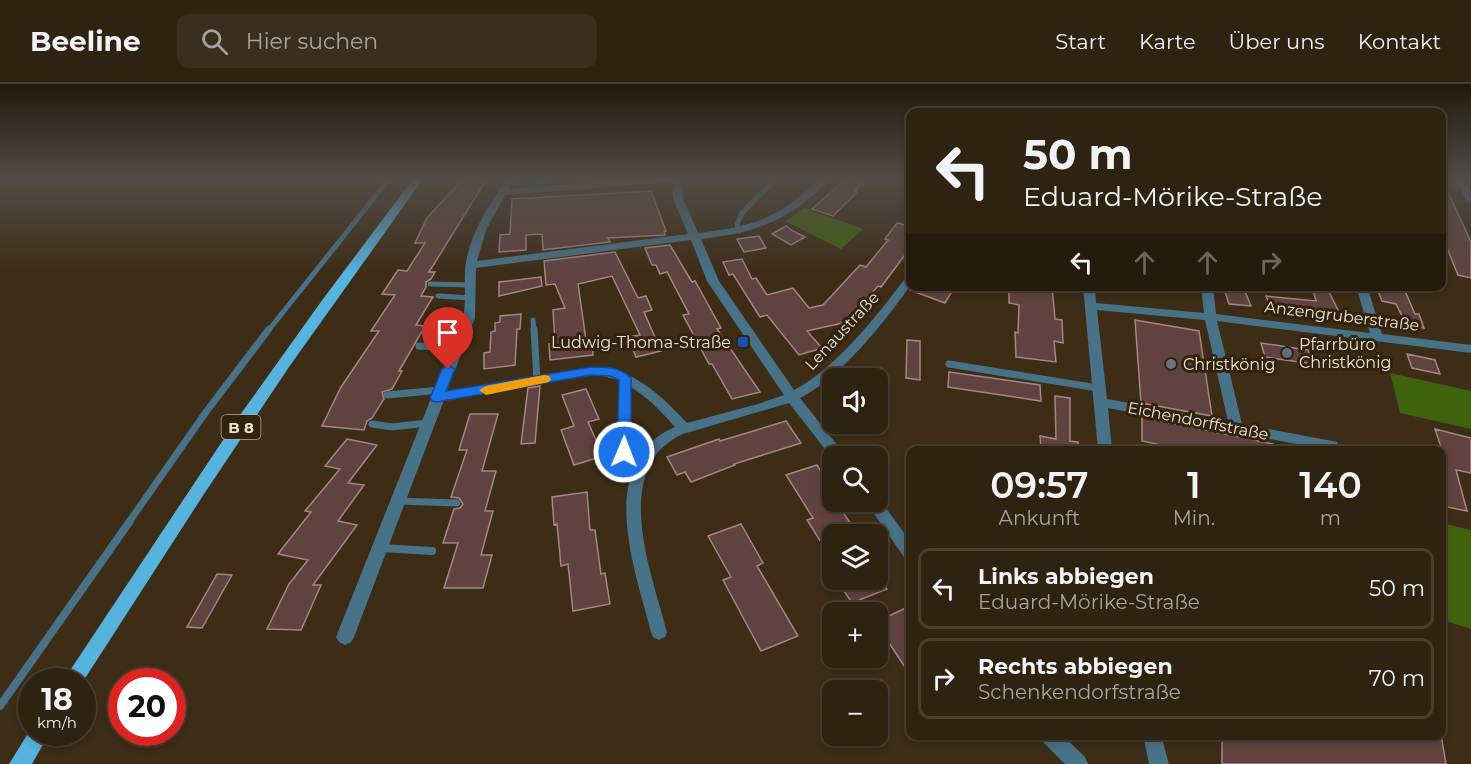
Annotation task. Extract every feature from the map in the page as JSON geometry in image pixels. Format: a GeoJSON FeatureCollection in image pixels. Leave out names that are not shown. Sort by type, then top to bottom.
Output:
{"type":"FeatureCollection","features":[{"type":"Feature","properties":{"kind":"main road","name":"B 8"},"geometry":{"type":"LineString","coordinates":[[82,668],[286,360],[394,211]]}},
{"type":"Feature","properties":{"kind":"main road"},"geometry":{"type":"LineString","coordinates":[[20,764],[31,746]]}},
{"type":"Feature","properties":{"kind":"street"},"geometry":{"type":"LineString","coordinates":[[345,637],[467,323],[472,292],[470,265],[476,239],[492,211]]}},
{"type":"Feature","properties":{"kind":"street"},"geometry":{"type":"LineString","coordinates":[[683,211],[713,281],[790,396],[831,446]]}},
{"type":"Feature","properties":{"kind":"street"},"geometry":{"type":"LineString","coordinates":[[470,265],[739,231],[766,223],[789,211]]}},
{"type":"Feature","properties":{"kind":"street","name":"Lenaustraße"},"geometry":{"type":"LineString","coordinates":[[640,466],[653,447],[668,436],[684,429],[753,410],[813,386],[850,351],[906,284]]}},
{"type":"Feature","properties":{"kind":"street","name":"Eichendorffstraße"},"geometry":{"type":"LineString","coordinates":[[1089,291],[1105,446]]}},
{"type":"Feature","properties":{"kind":"street"},"geometry":{"type":"LineString","coordinates":[[1207,291],[1210,317],[1236,427]]}},
{"type":"Feature","properties":{"kind":"street"},"geometry":{"type":"LineString","coordinates":[[1363,291],[1377,336]]}},
{"type":"Feature","properties":{"kind":"street","name":"Anzengruberstraße"},"geometry":{"type":"LineString","coordinates":[[1090,306],[1377,336],[1471,350]]}},
{"type":"Feature","properties":{"kind":"street"},"geometry":{"type":"LineString","coordinates":[[438,394],[537,381],[591,371],[612,372],[625,378],[670,413],[684,429]]}},
{"type":"Feature","properties":{"kind":"street","name":"Eichendorffstraße"},"geometry":{"type":"LineString","coordinates":[[1099,395],[1236,427],[1332,446]]}},
{"type":"Feature","properties":{"kind":"street"},"geometry":{"type":"LineString","coordinates":[[640,466],[633,495],[636,537],[659,632]]}},
{"type":"Feature","properties":{"kind":"street"},"geometry":{"type":"LineString","coordinates":[[880,512],[906,547]]}},
{"type":"Feature","properties":{"kind":"street"},"geometry":{"type":"LineString","coordinates":[[1055,740],[1078,764]]}},
{"type":"Feature","properties":{"kind":"street"},"geometry":{"type":"LineString","coordinates":[[1153,740],[1159,764]]}},
{"type":"Feature","properties":{"kind":"lane"},"geometry":{"type":"LineString","coordinates":[[0,706],[206,412],[236,377],[258,344],[362,211]]}},
{"type":"Feature","properties":{"kind":"lane"},"geometry":{"type":"LineString","coordinates":[[739,231],[737,225],[744,211]]}},
{"type":"Feature","properties":{"kind":"lane"},"geometry":{"type":"LineString","coordinates":[[430,284],[472,292]]}},
{"type":"Feature","properties":{"kind":"lane"},"geometry":{"type":"LineString","coordinates":[[438,296],[472,292]]}},
{"type":"Feature","properties":{"kind":"lane"},"geometry":{"type":"LineString","coordinates":[[533,320],[537,381]]}},
{"type":"Feature","properties":{"kind":"lane"},"geometry":{"type":"LineString","coordinates":[[427,322],[467,323]]}},
{"type":"Feature","properties":{"kind":"lane"},"geometry":{"type":"LineString","coordinates":[[419,346],[457,348]]}},
{"type":"Feature","properties":{"kind":"lane","name":"Eichendorffstraße"},"geometry":{"type":"LineString","coordinates":[[950,364],[1099,395]]}},
{"type":"Feature","properties":{"kind":"lane"},"geometry":{"type":"LineString","coordinates":[[625,378],[624,452],[640,466]]}},
{"type":"Feature","properties":{"kind":"lane"},"geometry":{"type":"LineString","coordinates":[[387,395],[438,394]]}},
{"type":"Feature","properties":{"kind":"lane"},"geometry":{"type":"LineString","coordinates":[[372,424],[392,427],[427,423]]}},
{"type":"Feature","properties":{"kind":"lane"},"geometry":{"type":"LineString","coordinates":[[397,501],[457,503]]}},
{"type":"Feature","properties":{"kind":"lane"},"geometry":{"type":"LineString","coordinates":[[378,548],[432,551]]}},
{"type":"Feature","properties":{"kind":"green space"},"geometry":{"type":"Polygon","coordinates":[[[801,211],[813,211],[863,229],[841,249],[785,221],[801,211]]]}},
{"type":"Feature","properties":{"kind":"green space"},"geometry":{"type":"Polygon","coordinates":[[[1390,373],[1471,391],[1471,429],[1400,413],[1390,373]]]}},
{"type":"Feature","properties":{"kind":"green space"},"geometry":{"type":"Polygon","coordinates":[[[1446,524],[1471,530],[1471,629],[1446,621],[1446,524]]]}},
{"type":"Feature","properties":{"kind":"building"},"geometry":{"type":"Polygon","coordinates":[[[434,211],[467,211],[429,272],[435,272],[426,282],[421,296],[433,297],[416,325],[425,326],[399,371],[402,371],[392,389],[382,392],[384,399],[372,418],[367,421],[364,430],[322,426],[341,387],[379,331],[371,331],[395,295],[382,294],[398,270],[407,271],[425,243],[415,243],[427,218],[434,211]]]}},
{"type":"Feature","properties":{"kind":"building"},"geometry":{"type":"Polygon","coordinates":[[[511,211],[658,211],[666,231],[664,231],[665,235],[608,238],[610,242],[543,250],[542,234],[526,235],[526,250],[499,252],[500,235],[510,234],[511,211]]]}},
{"type":"Feature","properties":{"kind":"building"},"geometry":{"type":"Polygon","coordinates":[[[817,211],[838,211],[833,216],[817,211]]]}},
{"type":"Feature","properties":{"kind":"building"},"geometry":{"type":"Polygon","coordinates":[[[1446,211],[1457,211],[1471,242],[1471,278],[1458,275],[1446,246],[1446,211]]]}},
{"type":"Feature","properties":{"kind":"building"},"geometry":{"type":"Polygon","coordinates":[[[897,223],[906,225],[906,253],[881,287],[878,286],[847,322],[807,331],[822,348],[799,355],[767,315],[760,317],[733,274],[729,275],[723,262],[742,259],[752,279],[756,278],[767,295],[793,288],[809,308],[823,305],[860,265],[866,267],[888,240],[885,239],[897,223]]]}},
{"type":"Feature","properties":{"kind":"building"},"geometry":{"type":"Polygon","coordinates":[[[786,226],[805,237],[791,245],[772,234],[786,226]]]}},
{"type":"Feature","properties":{"kind":"building"},"geometry":{"type":"Polygon","coordinates":[[[759,236],[766,248],[744,252],[737,239],[759,236]]]}},
{"type":"Feature","properties":{"kind":"building"},"geometry":{"type":"Polygon","coordinates":[[[670,245],[692,282],[695,281],[721,328],[717,329],[760,392],[732,399],[712,364],[709,364],[683,315],[689,314],[667,272],[660,274],[656,265],[652,265],[645,248],[670,245]]]}},
{"type":"Feature","properties":{"kind":"building"},"geometry":{"type":"Polygon","coordinates":[[[615,252],[638,298],[646,296],[652,310],[644,312],[661,351],[636,357],[628,337],[640,335],[612,276],[578,284],[586,340],[592,339],[593,355],[550,360],[549,344],[555,343],[553,310],[565,308],[555,284],[546,285],[544,261],[615,252]]]}},
{"type":"Feature","properties":{"kind":"building"},"geometry":{"type":"Polygon","coordinates":[[[541,277],[542,286],[499,296],[499,282],[541,277]]]}},
{"type":"Feature","properties":{"kind":"building"},"geometry":{"type":"Polygon","coordinates":[[[913,291],[952,291],[945,303],[913,291]]]}},
{"type":"Feature","properties":{"kind":"building"},"geometry":{"type":"Polygon","coordinates":[[[1009,291],[1052,291],[1055,319],[1062,320],[1063,343],[1054,341],[1056,362],[1016,357],[1015,332],[1018,333],[1019,305],[1009,303],[1009,291]]]}},
{"type":"Feature","properties":{"kind":"building"},"geometry":{"type":"Polygon","coordinates":[[[1225,291],[1245,291],[1251,306],[1229,304],[1225,291]]]}},
{"type":"Feature","properties":{"kind":"building"},"geometry":{"type":"Polygon","coordinates":[[[1313,291],[1328,291],[1343,320],[1272,311],[1266,296],[1316,301],[1313,291]]]}},
{"type":"Feature","properties":{"kind":"building"},"geometry":{"type":"Polygon","coordinates":[[[1378,291],[1405,291],[1415,314],[1419,314],[1424,328],[1407,326],[1396,304],[1382,301],[1378,291]]]}},
{"type":"Feature","properties":{"kind":"building"},"geometry":{"type":"Polygon","coordinates":[[[521,314],[520,329],[517,329],[515,365],[484,369],[484,353],[490,352],[491,332],[495,331],[495,323],[500,322],[500,316],[521,314]]]}},
{"type":"Feature","properties":{"kind":"building","name":"Christkönig"},"geometry":{"type":"Polygon","coordinates":[[[1135,320],[1199,331],[1212,416],[1141,403],[1135,320]]]}},
{"type":"Feature","properties":{"kind":"building"},"geometry":{"type":"Polygon","coordinates":[[[907,340],[920,341],[920,380],[906,378],[907,340]]]}},
{"type":"Feature","properties":{"kind":"building","name":"Pfarrbüro Christkönig"},"geometry":{"type":"Polygon","coordinates":[[[1261,343],[1308,350],[1313,364],[1265,357],[1261,343]]]}},
{"type":"Feature","properties":{"kind":"building"},"geometry":{"type":"Polygon","coordinates":[[[1407,354],[1435,360],[1440,374],[1412,368],[1407,354]]]}},
{"type":"Feature","properties":{"kind":"building"},"geometry":{"type":"Polygon","coordinates":[[[949,372],[1040,385],[1041,401],[948,387],[949,372]]]}},
{"type":"Feature","properties":{"kind":"building"},"geometry":{"type":"Polygon","coordinates":[[[540,386],[535,443],[521,444],[528,388],[540,386]]]}},
{"type":"Feature","properties":{"kind":"building"},"geometry":{"type":"Polygon","coordinates":[[[586,389],[599,419],[588,422],[603,456],[574,465],[561,430],[574,426],[562,395],[586,389]]]}},
{"type":"Feature","properties":{"kind":"building"},"geometry":{"type":"Polygon","coordinates":[[[1055,396],[1070,398],[1070,441],[1078,442],[1078,446],[1041,446],[1040,436],[1056,439],[1055,396]]]}},
{"type":"Feature","properties":{"kind":"building"},"geometry":{"type":"Polygon","coordinates":[[[470,414],[498,414],[482,471],[496,471],[485,511],[493,511],[481,555],[492,555],[483,588],[444,588],[458,543],[443,543],[454,509],[460,508],[463,504],[459,498],[451,497],[467,450],[459,450],[470,414]]]}},
{"type":"Feature","properties":{"kind":"building"},"geometry":{"type":"Polygon","coordinates":[[[1142,417],[1273,444],[1273,446],[1165,446],[1142,441],[1142,417]]]}},
{"type":"Feature","properties":{"kind":"building"},"geometry":{"type":"Polygon","coordinates":[[[786,421],[801,443],[734,464],[691,482],[685,472],[677,475],[667,457],[719,439],[720,441],[786,421]]]}},
{"type":"Feature","properties":{"kind":"building"},"geometry":{"type":"Polygon","coordinates":[[[1435,429],[1471,438],[1471,473],[1456,470],[1467,511],[1446,507],[1446,446],[1441,446],[1435,429]]]}},
{"type":"Feature","properties":{"kind":"building"},"geometry":{"type":"Polygon","coordinates":[[[347,439],[377,445],[348,483],[364,485],[338,521],[357,525],[313,585],[321,585],[301,630],[267,629],[289,584],[308,560],[278,554],[311,512],[305,511],[340,469],[325,466],[347,439]]]}},
{"type":"Feature","properties":{"kind":"building"},"geometry":{"type":"Polygon","coordinates":[[[817,465],[822,473],[822,512],[843,512],[851,524],[822,524],[822,544],[807,520],[813,518],[786,475],[817,465]]]}},
{"type":"Feature","properties":{"kind":"building"},"geometry":{"type":"Polygon","coordinates":[[[587,492],[590,530],[595,530],[601,574],[605,573],[610,604],[573,611],[568,564],[561,566],[552,497],[587,492]]]}},
{"type":"Feature","properties":{"kind":"building"},"geometry":{"type":"Polygon","coordinates":[[[741,524],[763,563],[757,566],[798,636],[761,651],[723,580],[731,577],[708,536],[741,524]]]}},
{"type":"Feature","properties":{"kind":"building"},"geometry":{"type":"Polygon","coordinates":[[[217,574],[232,575],[202,628],[187,627],[217,574]]]}},
{"type":"Feature","properties":{"kind":"building"},"geometry":{"type":"Polygon","coordinates":[[[843,590],[884,590],[854,602],[851,602],[843,590]]]}},
{"type":"Feature","properties":{"kind":"building"},"geometry":{"type":"Polygon","coordinates":[[[906,608],[906,669],[888,641],[888,616],[906,608]]]}},
{"type":"Feature","properties":{"kind":"building"},"geometry":{"type":"Polygon","coordinates":[[[1222,740],[1442,740],[1446,764],[1222,764],[1222,740]]]}},
{"type":"Feature","properties":{"kind":"slow traffic"},"geometry":{"type":"LineString","coordinates":[[486,390],[544,379]]}},
{"type":"Feature","properties":{"kind":"place","name":"Ludwig-Thoma-Straße"},"geometry":{"type":"Point","coordinates":[743,342]}},
{"type":"Feature","properties":{"kind":"place","name":"Pfarrbüro Christkönig"},"geometry":{"type":"Point","coordinates":[1287,353]}},
{"type":"Feature","properties":{"kind":"place","name":"Christkönig"},"geometry":{"type":"Point","coordinates":[1171,364]}},
{"type":"Feature","properties":{"kind":"route"},"geometry":{"type":"LineString","coordinates":[[448,369],[437,398],[591,371],[612,372],[625,378],[624,452]]}}]}
